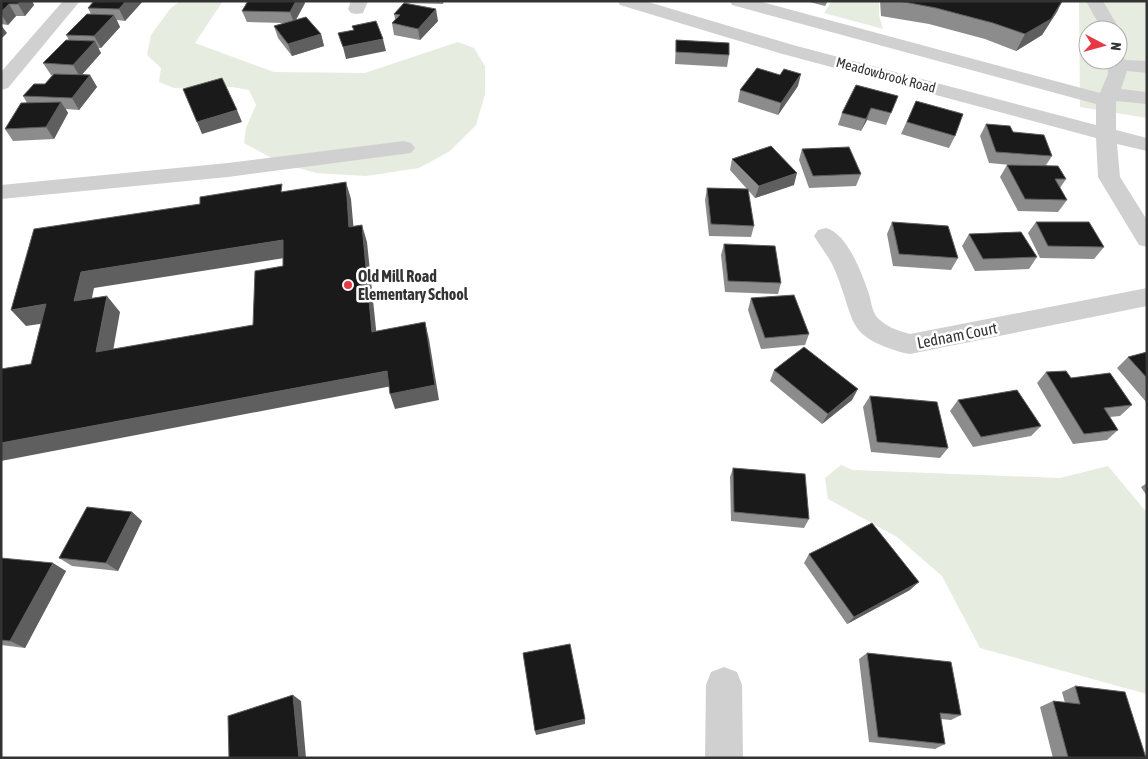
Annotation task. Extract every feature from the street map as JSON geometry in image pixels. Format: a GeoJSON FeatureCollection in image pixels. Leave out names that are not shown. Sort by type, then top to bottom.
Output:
{"type":"FeatureCollection","features":[{"type":"Feature","properties":{"kind":"street"},"geometry":{"type":"LineString","coordinates":[[3,81],[72,1]]}},
{"type":"Feature","properties":{"kind":"street","name":"Meadowbrook Road"},"geometry":{"type":"LineString","coordinates":[[626,1],[786,49],[1147,145]]}},
{"type":"Feature","properties":{"kind":"street"},"geometry":{"type":"LineString","coordinates":[[738,1],[1108,97],[1147,98]]}},
{"type":"Feature","properties":{"kind":"street"},"geometry":{"type":"LineString","coordinates":[[1094,1],[1105,20]]}},
{"type":"Feature","properties":{"kind":"street"},"geometry":{"type":"LineString","coordinates":[[1128,64],[1147,67]]}},
{"type":"Feature","properties":{"kind":"street"},"geometry":{"type":"LineString","coordinates":[[1117,70],[1118,74],[1108,97],[1106,134],[1109,177],[1147,239]]}},
{"type":"Feature","properties":{"kind":"street"},"geometry":{"type":"LineString","coordinates":[[1,192],[228,170],[404,148]]}},
{"type":"Feature","properties":{"kind":"street","name":"Lednam Court"},"geometry":{"type":"LineString","coordinates":[[826,236],[838,249],[850,274],[864,319],[874,329],[900,342],[910,344],[1147,297]]}},
{"type":"Feature","properties":{"kind":"street"},"geometry":{"type":"LineString","coordinates":[[724,685],[724,758]]}},
{"type":"Feature","properties":{"kind":"shaded area"},"geometry":{"type":"Polygon","coordinates":[[[180,1],[223,1],[195,43],[274,72],[365,73],[458,42],[474,48],[485,66],[485,94],[476,125],[450,151],[419,168],[366,176],[316,173],[281,163],[244,143],[246,128],[256,105],[249,90],[232,87],[174,88],[159,82],[161,68],[147,55],[151,35],[170,9],[180,1]]]}},
{"type":"Feature","properties":{"kind":"shaded area"},"geometry":{"type":"Polygon","coordinates":[[[832,1],[879,1],[879,15],[883,29],[824,13],[832,1]]]}},
{"type":"Feature","properties":{"kind":"shaded area"},"geometry":{"type":"Polygon","coordinates":[[[1079,1],[1147,1],[1147,118],[1080,107],[1080,70],[1128,70],[1128,20],[1079,20],[1079,1]]]}},
{"type":"Feature","properties":{"kind":"shaded area"},"geometry":{"type":"Polygon","coordinates":[[[841,465],[853,470],[1060,478],[1108,466],[1147,513],[1147,694],[980,648],[942,576],[897,537],[828,499],[825,478],[841,465]]]}},
{"type":"Feature","properties":{"kind":"building"},"geometry":{"type":"Polygon","coordinates":[[[1,1],[20,1],[18,4],[9,4],[1,12],[1,1]]]}},
{"type":"Feature","properties":{"kind":"building"},"geometry":{"type":"Polygon","coordinates":[[[94,1],[126,1],[119,9],[88,8],[94,1]]]}},
{"type":"Feature","properties":{"kind":"building"},"geometry":{"type":"Polygon","coordinates":[[[248,1],[296,1],[290,12],[242,11],[248,1]]]}},
{"type":"Feature","properties":{"kind":"building"},"geometry":{"type":"Polygon","coordinates":[[[899,1],[1062,1],[1051,19],[1025,34],[993,23],[936,8],[899,1]]]}},
{"type":"Feature","properties":{"kind":"building"},"geometry":{"type":"Polygon","coordinates":[[[404,3],[436,9],[418,29],[392,23],[400,15],[394,14],[404,3]]]}},
{"type":"Feature","properties":{"kind":"building"},"geometry":{"type":"Polygon","coordinates":[[[87,14],[114,15],[94,36],[66,35],[87,14]]]}},
{"type":"Feature","properties":{"kind":"building"},"geometry":{"type":"Polygon","coordinates":[[[306,17],[321,34],[288,44],[274,26],[306,17]]]}},
{"type":"Feature","properties":{"kind":"building"},"geometry":{"type":"Polygon","coordinates":[[[376,21],[383,39],[343,47],[338,33],[354,30],[352,26],[376,21]]]}},
{"type":"Feature","properties":{"kind":"building"},"geometry":{"type":"Polygon","coordinates":[[[66,40],[95,41],[73,65],[43,63],[66,40]]]}},
{"type":"Feature","properties":{"kind":"building"},"geometry":{"type":"Polygon","coordinates":[[[676,40],[729,43],[729,55],[676,52],[676,40]]]}},
{"type":"Feature","properties":{"kind":"building"},"geometry":{"type":"Polygon","coordinates":[[[757,68],[780,75],[784,69],[801,74],[781,103],[740,90],[757,68]]]}},
{"type":"Feature","properties":{"kind":"building"},"geometry":{"type":"Polygon","coordinates":[[[54,74],[90,75],[72,98],[23,96],[34,84],[45,84],[54,74]]]}},
{"type":"Feature","properties":{"kind":"building"},"geometry":{"type":"Polygon","coordinates":[[[222,78],[237,110],[197,122],[183,89],[222,78]]]}},
{"type":"Feature","properties":{"kind":"building"},"geometry":{"type":"Polygon","coordinates":[[[856,85],[898,96],[891,113],[871,108],[866,119],[842,113],[856,85]]]}},
{"type":"Feature","properties":{"kind":"building"},"geometry":{"type":"Polygon","coordinates":[[[916,101],[963,114],[955,136],[907,122],[916,101]]]}},
{"type":"Feature","properties":{"kind":"building"},"geometry":{"type":"Polygon","coordinates":[[[61,102],[46,127],[5,129],[21,103],[61,102]]]}},
{"type":"Feature","properties":{"kind":"building"},"geometry":{"type":"Polygon","coordinates":[[[986,124],[1010,126],[1013,132],[1044,135],[1052,156],[996,152],[986,124]]]}},
{"type":"Feature","properties":{"kind":"building"},"geometry":{"type":"Polygon","coordinates":[[[771,146],[797,173],[759,186],[732,159],[771,146]]]}},
{"type":"Feature","properties":{"kind":"building"},"geometry":{"type":"Polygon","coordinates":[[[849,147],[861,174],[813,176],[802,149],[849,147]]]}},
{"type":"Feature","properties":{"kind":"building"},"geometry":{"type":"Polygon","coordinates":[[[1007,165],[1058,166],[1066,179],[1055,179],[1067,200],[1025,199],[1007,165]]]}},
{"type":"Feature","properties":{"kind":"building"},"geometry":{"type":"Polygon","coordinates":[[[346,182],[349,227],[362,225],[372,332],[425,322],[435,385],[390,394],[387,371],[1,443],[1,369],[31,364],[46,304],[11,310],[34,229],[200,204],[200,197],[282,184],[281,192],[346,182]],[[283,240],[81,272],[74,301],[107,296],[96,352],[253,325],[255,271],[283,266],[283,240]]]}},
{"type":"Feature","properties":{"kind":"building"},"geometry":{"type":"Polygon","coordinates":[[[707,188],[748,189],[754,226],[711,224],[707,188]]]}},
{"type":"Feature","properties":{"kind":"building"},"geometry":{"type":"Polygon","coordinates":[[[892,222],[948,226],[958,258],[899,254],[892,222]]]}},
{"type":"Feature","properties":{"kind":"building"},"geometry":{"type":"Polygon","coordinates":[[[1036,222],[1089,222],[1104,247],[1048,246],[1036,222]]]}},
{"type":"Feature","properties":{"kind":"building"},"geometry":{"type":"Polygon","coordinates":[[[1021,232],[1037,257],[983,259],[969,234],[1021,232]]]}},
{"type":"Feature","properties":{"kind":"building"},"geometry":{"type":"Polygon","coordinates":[[[724,244],[775,246],[781,283],[728,281],[724,244]]]}},
{"type":"Feature","properties":{"kind":"building"},"geometry":{"type":"Polygon","coordinates":[[[794,295],[809,334],[765,338],[751,298],[794,295]]]}},
{"type":"Feature","properties":{"kind":"building"},"geometry":{"type":"Polygon","coordinates":[[[804,347],[858,389],[828,414],[774,370],[804,347]]]}},
{"type":"Feature","properties":{"kind":"building"},"geometry":{"type":"Polygon","coordinates":[[[1147,352],[1147,378],[1128,357],[1147,352]]]}},
{"type":"Feature","properties":{"kind":"building"},"geometry":{"type":"Polygon","coordinates":[[[1066,371],[1071,378],[1110,373],[1132,405],[1104,408],[1118,430],[1084,434],[1046,372],[1066,371]]]}},
{"type":"Feature","properties":{"kind":"building"},"geometry":{"type":"Polygon","coordinates":[[[1017,390],[1041,426],[981,437],[958,400],[1017,390]]]}},
{"type":"Feature","properties":{"kind":"building"},"geometry":{"type":"Polygon","coordinates":[[[870,396],[937,402],[948,448],[877,442],[870,396]]]}},
{"type":"Feature","properties":{"kind":"building"},"geometry":{"type":"Polygon","coordinates":[[[733,468],[805,474],[809,519],[734,512],[733,468]]]}},
{"type":"Feature","properties":{"kind":"building"},"geometry":{"type":"Polygon","coordinates":[[[87,507],[132,512],[106,563],[59,558],[87,507]]]}},
{"type":"Feature","properties":{"kind":"building"},"geometry":{"type":"Polygon","coordinates":[[[872,523],[919,582],[854,617],[809,554],[872,523]]]}},
{"type":"Feature","properties":{"kind":"building"},"geometry":{"type":"Polygon","coordinates":[[[1,558],[53,563],[10,641],[1,640],[1,558]]]}},
{"type":"Feature","properties":{"kind":"building"},"geometry":{"type":"Polygon","coordinates":[[[570,644],[585,719],[535,731],[523,653],[570,644]]]}},
{"type":"Feature","properties":{"kind":"building"},"geometry":{"type":"Polygon","coordinates":[[[867,653],[951,662],[961,715],[940,713],[945,744],[878,737],[867,653]]]}},
{"type":"Feature","properties":{"kind":"building"},"geometry":{"type":"Polygon","coordinates":[[[1075,686],[1125,692],[1146,758],[1068,757],[1053,701],[1080,704],[1075,686]]]}},
{"type":"Feature","properties":{"kind":"building"},"geometry":{"type":"Polygon","coordinates":[[[293,695],[299,758],[229,758],[228,716],[293,695]]]}},
{"type":"Feature","properties":{"kind":"place","name":"Old Mill Road Elementary School"},"geometry":{"type":"Point","coordinates":[348,285]}}]}
